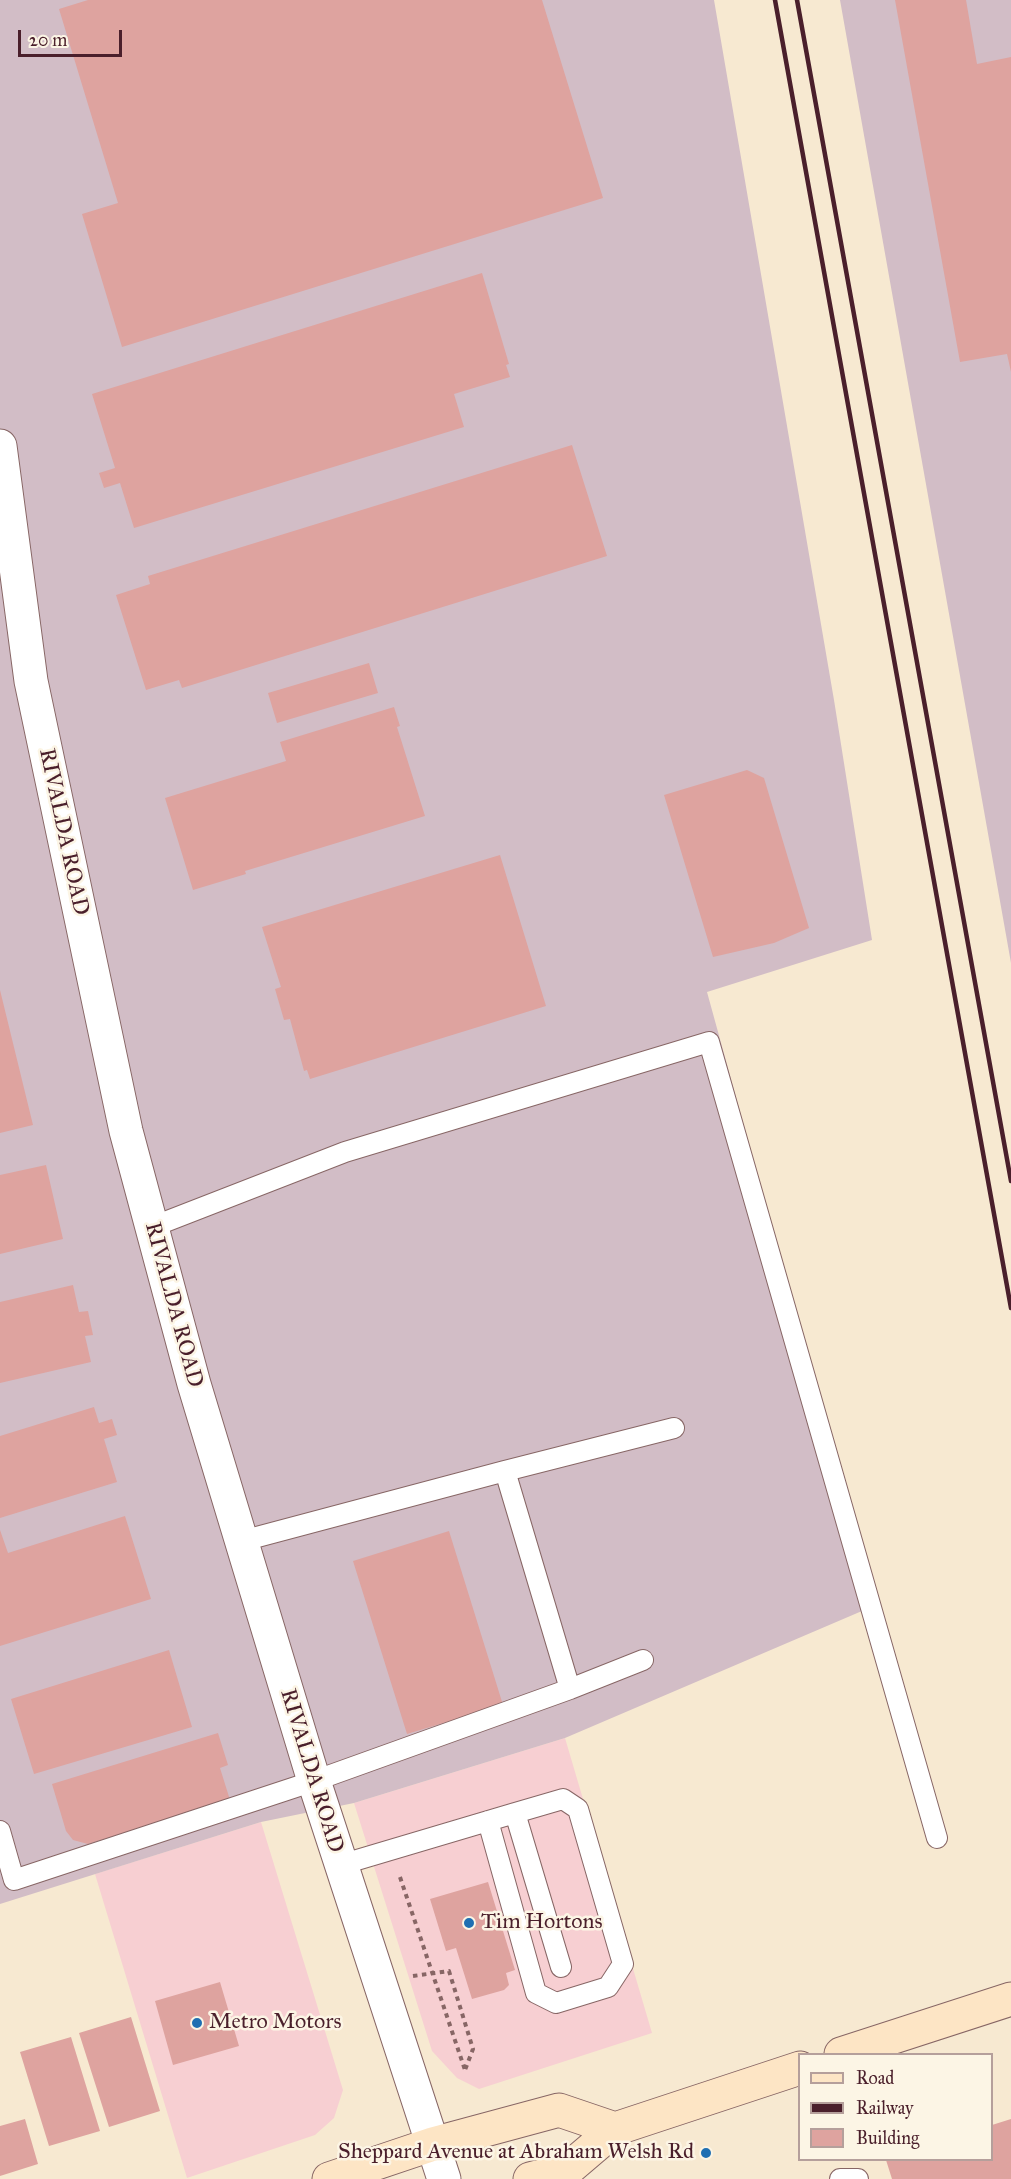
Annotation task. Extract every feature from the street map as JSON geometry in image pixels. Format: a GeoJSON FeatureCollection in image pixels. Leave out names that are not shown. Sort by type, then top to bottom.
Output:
{"type":"FeatureCollection","features":[{"type":"Feature","properties":{"kind":"main road"},"geometry":{"type":"LineString","coordinates":[[847,2053],[1011,1999]]}},
{"type":"Feature","properties":{"kind":"main road"},"geometry":{"type":"LineString","coordinates":[[530,2179],[568,2169],[615,2128],[798,2069]]}},
{"type":"Feature","properties":{"kind":"main road"},"geometry":{"type":"LineString","coordinates":[[329,2179],[433,2144],[559,2110],[615,2128]]}},
{"type":"Feature","properties":{"kind":"street","name":"RIVALDA ROAD"},"geometry":{"type":"LineString","coordinates":[[0,446],[31,681],[126,1131],[194,1384],[314,1781],[444,2179]]}},
{"type":"Feature","properties":{"kind":"lane"},"geometry":{"type":"LineString","coordinates":[[152,1227],[345,1152],[709,1042],[937,1838]]}},
{"type":"Feature","properties":{"kind":"lane"},"geometry":{"type":"LineString","coordinates":[[242,1541],[674,1428]]}},
{"type":"Feature","properties":{"kind":"lane"},"geometry":{"type":"LineString","coordinates":[[505,1471],[570,1689]]}},
{"type":"Feature","properties":{"kind":"lane"},"geometry":{"type":"LineString","coordinates":[[0,1831],[14,1880],[314,1781],[570,1689],[643,1660]]}},
{"type":"Feature","properties":{"kind":"lane"},"geometry":{"type":"LineString","coordinates":[[340,1865],[488,1821],[515,1813],[563,1799],[578,1809],[623,1964],[608,1987],[556,2003],[536,1993],[488,1821]]}},
{"type":"Feature","properties":{"kind":"lane"},"geometry":{"type":"LineString","coordinates":[[515,1813],[561,1967]]}},
{"type":"Feature","properties":{"kind":"lane"},"geometry":{"type":"LineString","coordinates":[[840,2179],[858,2179]]}},
{"type":"Feature","properties":{"kind":"path"},"geometry":{"type":"LineString","coordinates":[[400,1877],[434,1973],[465,2070],[473,2049],[449,1971],[434,1973],[412,1976]]}},
{"type":"Feature","properties":{"kind":"shaded area"},"geometry":{"type":"Polygon","coordinates":[[[0,0],[714,0],[834,700],[872,940],[707,992],[876,1605],[565,1738],[354,1803],[261,1822],[0,1904],[0,0]]]}},
{"type":"Feature","properties":{"kind":"shaded area"},"geometry":{"type":"Polygon","coordinates":[[[840,0],[1011,0],[1011,963],[840,0]]]}},
{"type":"Feature","properties":{"kind":"shaded area"},"geometry":{"type":"Polygon","coordinates":[[[565,1738],[652,2033],[479,2089],[457,2078],[432,2051],[354,1803],[565,1738]]]}},
{"type":"Feature","properties":{"kind":"shaded area"},"geometry":{"type":"Polygon","coordinates":[[[261,1822],[343,2090],[334,2118],[315,2135],[187,2178],[95,1874],[261,1822]]]}},
{"type":"Feature","properties":{"kind":"building"},"geometry":{"type":"Polygon","coordinates":[[[88,0],[542,0],[603,198],[122,347],[82,214],[118,203],[59,9],[88,0]]]}},
{"type":"Feature","properties":{"kind":"building"},"geometry":{"type":"Polygon","coordinates":[[[895,0],[966,0],[977,64],[1011,57],[1011,372],[1007,354],[960,362],[895,0]]]}},
{"type":"Feature","properties":{"kind":"building"},"geometry":{"type":"Polygon","coordinates":[[[482,273],[509,364],[506,365],[510,377],[454,394],[464,427],[134,528],[120,483],[104,488],[99,473],[115,468],[92,394],[482,273]]]}},
{"type":"Feature","properties":{"kind":"building"},"geometry":{"type":"Polygon","coordinates":[[[572,445],[607,556],[182,688],[179,680],[146,690],[116,595],[150,584],[148,576],[572,445]]]}},
{"type":"Feature","properties":{"kind":"building"},"geometry":{"type":"Polygon","coordinates":[[[369,663],[378,693],[277,723],[268,693],[369,663]]]}},
{"type":"Feature","properties":{"kind":"building"},"geometry":{"type":"Polygon","coordinates":[[[394,707],[400,726],[397,727],[425,816],[245,871],[246,874],[193,890],[165,798],[286,761],[280,742],[394,707]]]}},
{"type":"Feature","properties":{"kind":"building"},"geometry":{"type":"Polygon","coordinates":[[[747,770],[764,778],[809,928],[774,943],[713,957],[664,795],[747,770]]]}},
{"type":"Feature","properties":{"kind":"building"},"geometry":{"type":"Polygon","coordinates":[[[500,855],[546,1006],[310,1079],[307,1070],[304,1071],[290,1019],[284,1020],[275,989],[281,987],[262,927],[500,855]]]}},
{"type":"Feature","properties":{"kind":"building"},"geometry":{"type":"Polygon","coordinates":[[[0,990],[33,1125],[0,1133],[0,990]]]}},
{"type":"Feature","properties":{"kind":"building"},"geometry":{"type":"Polygon","coordinates":[[[46,1165],[63,1239],[0,1254],[0,1175],[46,1165]]]}},
{"type":"Feature","properties":{"kind":"building"},"geometry":{"type":"Polygon","coordinates":[[[73,1285],[79,1312],[88,1311],[93,1335],[85,1336],[91,1362],[0,1383],[0,1302],[73,1285]]]}},
{"type":"Feature","properties":{"kind":"building"},"geometry":{"type":"Polygon","coordinates":[[[94,1407],[99,1423],[112,1419],[117,1435],[104,1439],[117,1482],[0,1518],[0,1436],[94,1407]]]}},
{"type":"Feature","properties":{"kind":"building"},"geometry":{"type":"Polygon","coordinates":[[[125,1516],[151,1599],[0,1646],[0,1530],[8,1553],[125,1516]]]}},
{"type":"Feature","properties":{"kind":"building"},"geometry":{"type":"Polygon","coordinates":[[[449,1531],[503,1705],[407,1734],[353,1561],[449,1531]]]}},
{"type":"Feature","properties":{"kind":"building"},"geometry":{"type":"Polygon","coordinates":[[[169,1650],[192,1727],[34,1774],[11,1699],[169,1650]]]}},
{"type":"Feature","properties":{"kind":"building"},"geometry":{"type":"Polygon","coordinates":[[[218,1733],[228,1765],[220,1768],[230,1800],[88,1844],[73,1840],[66,1831],[52,1784],[218,1733]]]}},
{"type":"Feature","properties":{"kind":"building","name":"Tim Hortons"},"geometry":{"type":"Polygon","coordinates":[[[488,1882],[515,1970],[506,1973],[509,1985],[504,1990],[472,1999],[456,1948],[446,1951],[430,1899],[488,1882]]]}},
{"type":"Feature","properties":{"kind":"building","name":"Metro Motors"},"geometry":{"type":"Polygon","coordinates":[[[220,1982],[239,2046],[173,2065],[155,2001],[220,1982]]]}},
{"type":"Feature","properties":{"kind":"building"},"geometry":{"type":"Polygon","coordinates":[[[131,2017],[160,2111],[109,2127],[79,2033],[131,2017]]]}},
{"type":"Feature","properties":{"kind":"building"},"geometry":{"type":"Polygon","coordinates":[[[71,2037],[100,2131],[49,2146],[20,2052],[71,2037]]]}},
{"type":"Feature","properties":{"kind":"building"},"geometry":{"type":"Polygon","coordinates":[[[25,2119],[38,2164],[0,2176],[0,2126],[25,2119]]]}},
{"type":"Feature","properties":{"kind":"building"},"geometry":{"type":"Polygon","coordinates":[[[1011,2119],[1011,2179],[892,2179],[886,2161],[993,2161],[993,2125],[1011,2119]]]}},
{"type":"Feature","properties":{"kind":"railway"},"geometry":{"type":"LineString","coordinates":[[775,0],[1011,1308]]}},
{"type":"Feature","properties":{"kind":"railway"},"geometry":{"type":"LineString","coordinates":[[797,0],[1011,1181]]}},
{"type":"Feature","properties":{"kind":"place","name":"Tim Hortons"},"geometry":{"type":"Point","coordinates":[469,1923]}},
{"type":"Feature","properties":{"kind":"place","name":"Metro Motors"},"geometry":{"type":"Point","coordinates":[197,2023]}},
{"type":"Feature","properties":{"kind":"place","name":"Sheppard Avenue at Abraham Welsh Rd"},"geometry":{"type":"Point","coordinates":[706,2153]}}]}
